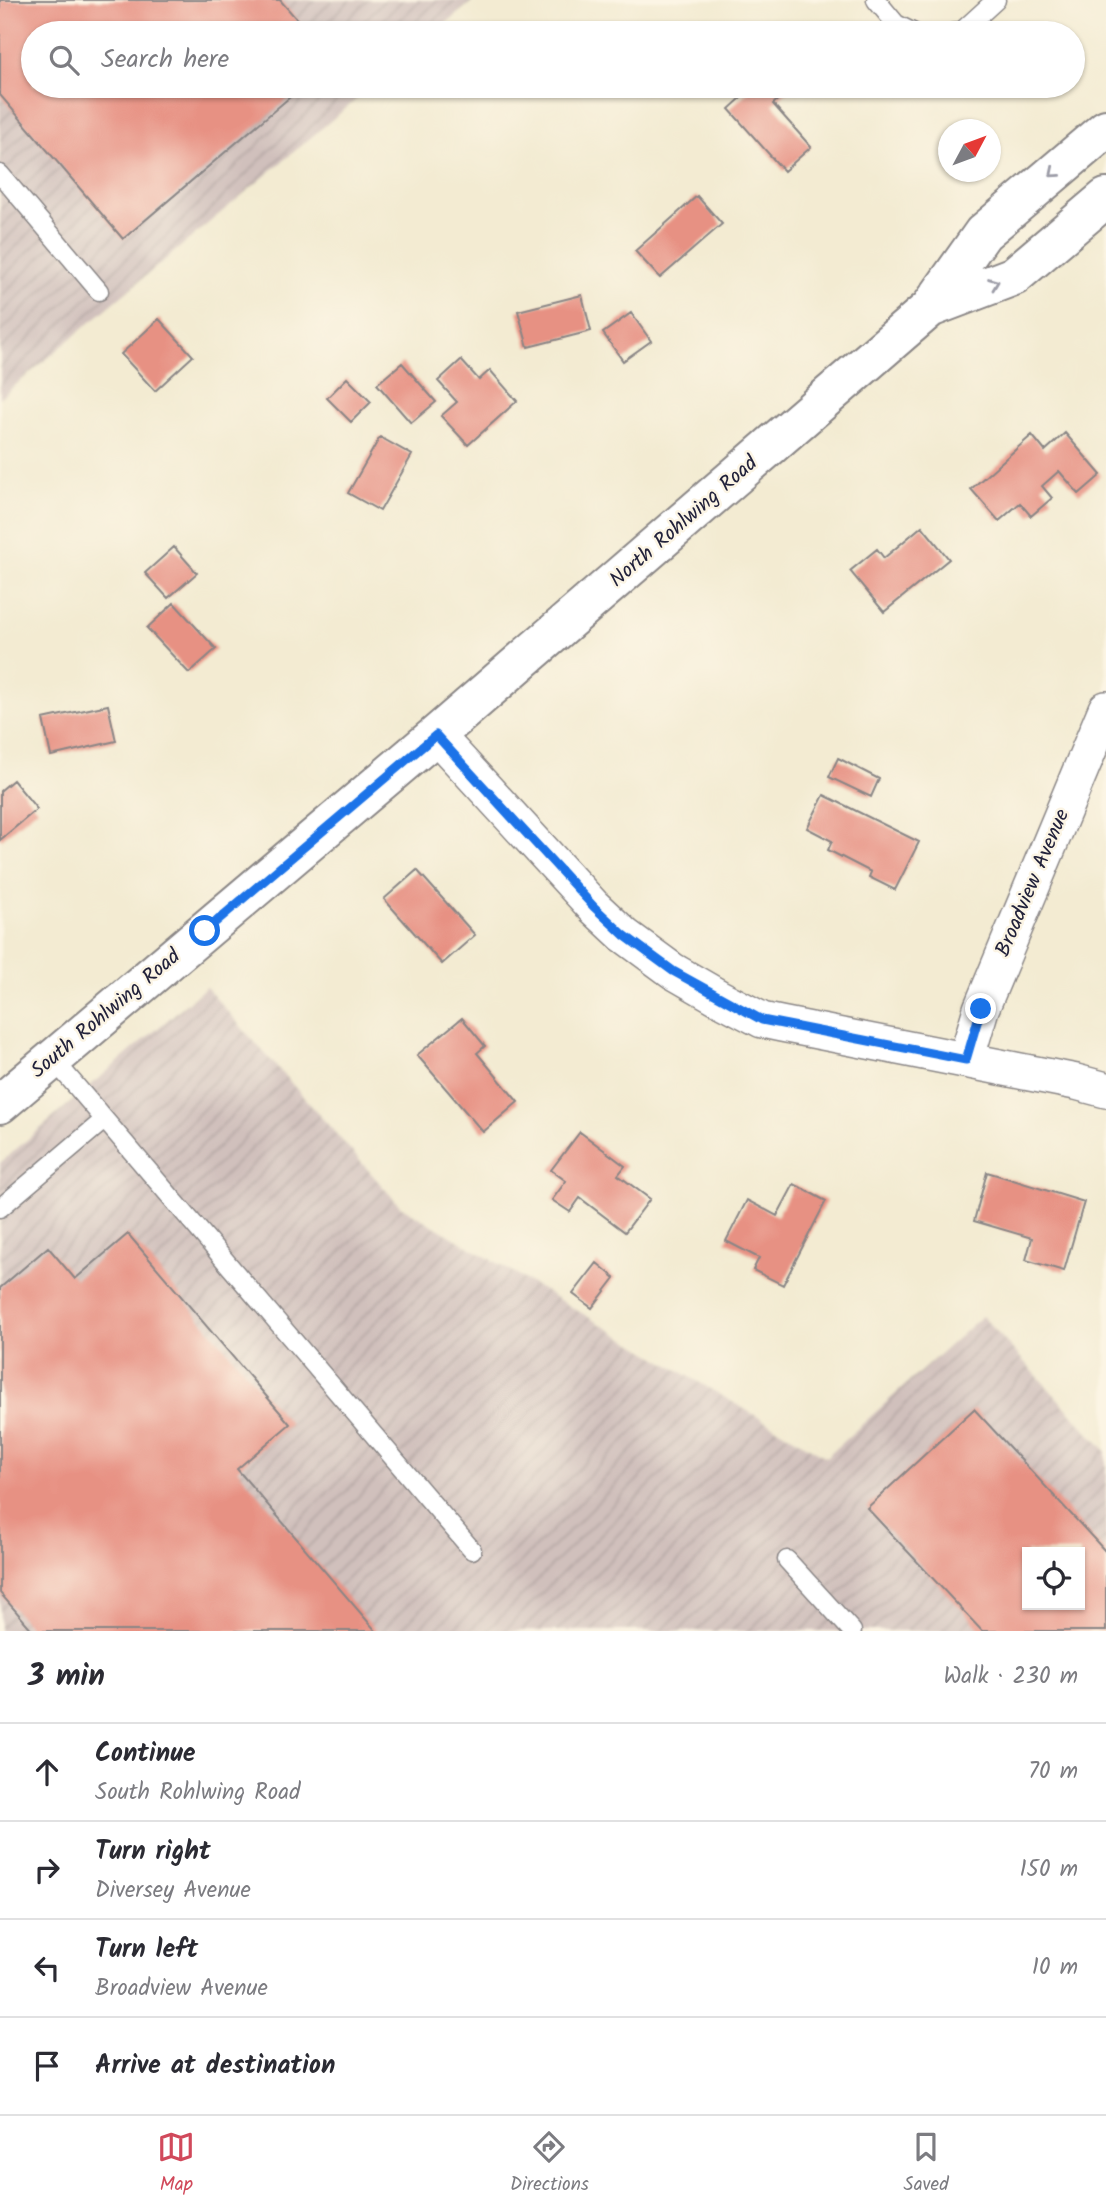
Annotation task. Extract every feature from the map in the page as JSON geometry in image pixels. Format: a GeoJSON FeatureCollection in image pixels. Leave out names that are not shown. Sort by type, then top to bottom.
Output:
{"type":"FeatureCollection","features":[{"type":"Feature","properties":{"kind":"main road","name":"North Rohlwing Road"},"geometry":{"type":"LineString","coordinates":[[436,735],[930,308],[983,233],[1106,129]]}},
{"type":"Feature","properties":{"kind":"main road","name":"North Rohlwing Road"},"geometry":{"type":"LineString","coordinates":[[930,308],[1014,275],[1106,198]]}},
{"type":"Feature","properties":{"kind":"main road","name":"South Rohlwing Road"},"geometry":{"type":"LineString","coordinates":[[0,1104],[436,735]]}},
{"type":"Feature","properties":{"kind":"street","name":"Broadview Avenue"},"geometry":{"type":"LineString","coordinates":[[966,1060],[981,1009],[1106,709]]}},
{"type":"Feature","properties":{"kind":"street"},"geometry":{"type":"LineString","coordinates":[[436,735],[594,907],[624,935],[673,971],[762,1020],[1106,1090]]}},
{"type":"Feature","properties":{"kind":"lane"},"geometry":{"type":"LineString","coordinates":[[876,0],[894,21]]}},
{"type":"Feature","properties":{"kind":"lane"},"geometry":{"type":"LineString","coordinates":[[973,21],[996,0]]}},
{"type":"Feature","properties":{"kind":"lane"},"geometry":{"type":"LineString","coordinates":[[0,174],[99,291]]}},
{"type":"Feature","properties":{"kind":"lane"},"geometry":{"type":"LineString","coordinates":[[53,1059],[472,1550]]}},
{"type":"Feature","properties":{"kind":"lane"},"geometry":{"type":"LineString","coordinates":[[0,1208],[104,1120]]}},
{"type":"Feature","properties":{"kind":"lane"},"geometry":{"type":"LineString","coordinates":[[787,1560],[852,1631]]}},
{"type":"Feature","properties":{"kind":"shaded area"},"geometry":{"type":"Polygon","coordinates":[[[0,0],[474,0],[449,21],[21,21],[21,98],[358,98],[0,398],[0,0]]]}},
{"type":"Feature","properties":{"kind":"shaded area"},"geometry":{"type":"Polygon","coordinates":[[[206,987],[400,1206],[826,1457],[982,1316],[1106,1451],[1106,1631],[0,1631],[0,1163],[206,987]]]}},
{"type":"Feature","properties":{"kind":"building"},"geometry":{"type":"Polygon","coordinates":[[[0,0],[280,0],[298,21],[21,21],[21,98],[289,98],[123,239],[0,95],[0,0]]]}},
{"type":"Feature","properties":{"kind":"building"},"geometry":{"type":"Polygon","coordinates":[[[741,98],[780,98],[773,104],[811,147],[784,171],[729,109],[741,98]]]}},
{"type":"Feature","properties":{"kind":"building"},"geometry":{"type":"Polygon","coordinates":[[[697,196],[722,224],[660,278],[635,251],[697,196]]]}},
{"type":"Feature","properties":{"kind":"building"},"geometry":{"type":"Polygon","coordinates":[[[582,295],[591,331],[528,347],[518,311],[582,295]]]}},
{"type":"Feature","properties":{"kind":"building"},"geometry":{"type":"Polygon","coordinates":[[[631,313],[651,341],[623,361],[603,333],[631,313]]]}},
{"type":"Feature","properties":{"kind":"building"},"geometry":{"type":"Polygon","coordinates":[[[159,319],[193,356],[155,391],[121,354],[159,319]]]}},
{"type":"Feature","properties":{"kind":"building"},"geometry":{"type":"Polygon","coordinates":[[[461,360],[479,380],[490,370],[517,401],[468,445],[441,416],[457,402],[438,381],[461,360]]]}},
{"type":"Feature","properties":{"kind":"building"},"geometry":{"type":"Polygon","coordinates":[[[402,363],[436,402],[411,423],[377,384],[402,363]]]}},
{"type":"Feature","properties":{"kind":"building"},"geometry":{"type":"Polygon","coordinates":[[[347,378],[371,402],[351,422],[327,398],[347,378]]]}},
{"type":"Feature","properties":{"kind":"building"},"geometry":{"type":"Polygon","coordinates":[[[1065,433],[1101,475],[1079,494],[1059,471],[1042,486],[1052,498],[1031,516],[1020,503],[999,521],[971,489],[1032,435],[1045,451],[1065,433]]]}},
{"type":"Feature","properties":{"kind":"building"},"geometry":{"type":"Polygon","coordinates":[[[380,437],[412,455],[380,511],[348,493],[380,437]]]}},
{"type":"Feature","properties":{"kind":"building"},"geometry":{"type":"Polygon","coordinates":[[[922,526],[949,559],[884,612],[850,571],[877,549],[884,558],[922,526]]]}},
{"type":"Feature","properties":{"kind":"building"},"geometry":{"type":"Polygon","coordinates":[[[174,547],[197,573],[168,598],[145,573],[174,547]]]}},
{"type":"Feature","properties":{"kind":"building"},"geometry":{"type":"Polygon","coordinates":[[[174,603],[216,649],[189,673],[147,628],[174,603]]]}},
{"type":"Feature","properties":{"kind":"building"},"geometry":{"type":"Polygon","coordinates":[[[108,705],[116,741],[51,756],[43,719],[108,705]]]}},
{"type":"Feature","properties":{"kind":"building"},"geometry":{"type":"Polygon","coordinates":[[[838,758],[879,779],[871,797],[829,777],[838,758]]]}},
{"type":"Feature","properties":{"kind":"building"},"geometry":{"type":"Polygon","coordinates":[[[13,780],[37,809],[0,840],[0,791],[13,780]]]}},
{"type":"Feature","properties":{"kind":"building"},"geometry":{"type":"Polygon","coordinates":[[[824,795],[919,842],[895,890],[869,877],[871,872],[828,850],[832,841],[807,828],[824,795]]]}},
{"type":"Feature","properties":{"kind":"building"},"geometry":{"type":"Polygon","coordinates":[[[417,870],[475,935],[442,964],[384,899],[417,870]]]}},
{"type":"Feature","properties":{"kind":"building"},"geometry":{"type":"Polygon","coordinates":[[[462,1018],[485,1046],[477,1053],[518,1102],[483,1132],[417,1055],[462,1018]]]}},
{"type":"Feature","properties":{"kind":"building"},"geometry":{"type":"Polygon","coordinates":[[[580,1132],[625,1166],[618,1175],[650,1199],[625,1232],[580,1198],[570,1212],[552,1200],[566,1181],[551,1170],[580,1132]]]}},
{"type":"Feature","properties":{"kind":"building"},"geometry":{"type":"Polygon","coordinates":[[[987,1172],[1084,1202],[1064,1271],[1026,1260],[1032,1238],[974,1221],[987,1172]]]}},
{"type":"Feature","properties":{"kind":"building"},"geometry":{"type":"Polygon","coordinates":[[[794,1184],[826,1201],[783,1285],[753,1270],[759,1258],[726,1241],[747,1200],[777,1216],[794,1184]]]}},
{"type":"Feature","properties":{"kind":"building"},"geometry":{"type":"Polygon","coordinates":[[[128,1234],[290,1424],[237,1469],[376,1631],[33,1631],[0,1593],[0,1288],[48,1247],[75,1279],[128,1234]]]}},
{"type":"Feature","properties":{"kind":"building"},"geometry":{"type":"Polygon","coordinates":[[[597,1263],[615,1278],[592,1308],[573,1294],[597,1263]]]}},
{"type":"Feature","properties":{"kind":"building"},"geometry":{"type":"Polygon","coordinates":[[[974,1409],[1106,1552],[1106,1631],[982,1631],[867,1508],[974,1409]]]}},
{"type":"Feature","properties":{"kind":"route"},"geometry":{"type":"LineString","coordinates":[[205,931],[436,735],[594,907],[624,935],[673,971],[718,998],[762,1020],[966,1060],[981,1009]]}}]}
